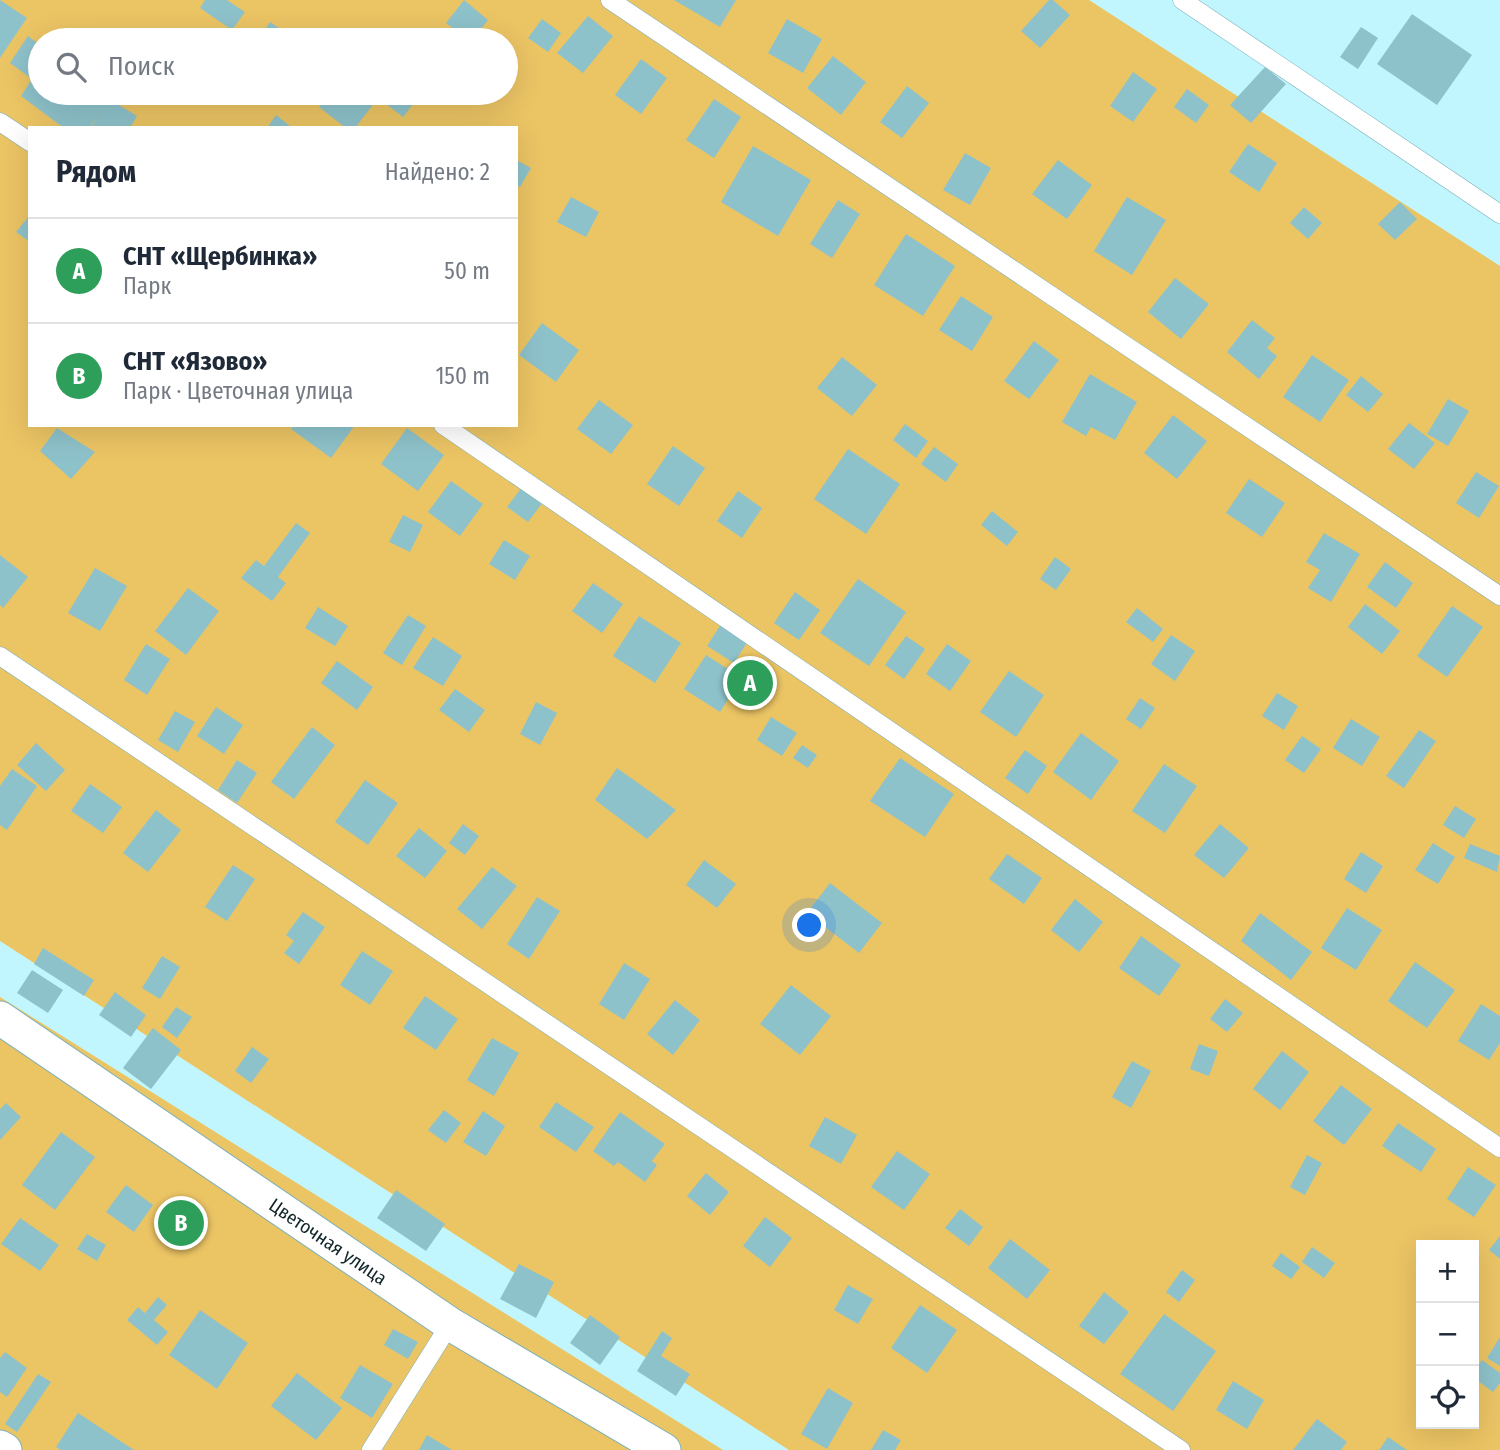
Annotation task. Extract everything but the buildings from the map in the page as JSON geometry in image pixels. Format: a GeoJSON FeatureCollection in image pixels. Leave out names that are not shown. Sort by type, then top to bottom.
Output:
{"type":"FeatureCollection","features":[{"type":"Feature","properties":{"kind":"street","name":"Цветочная улица"},"geometry":{"type":"LineString","coordinates":[[0,1018],[450,1324],[664,1450]]}},
{"type":"Feature","properties":{"kind":"street"},"geometry":{"type":"LineString","coordinates":[[0,1447],[5,1450]]}},
{"type":"Feature","properties":{"kind":"lane"},"geometry":{"type":"LineString","coordinates":[[610,0],[1500,596]]}},
{"type":"Feature","properties":{"kind":"lane"},"geometry":{"type":"LineString","coordinates":[[1182,0],[1500,214]]}},
{"type":"Feature","properties":{"kind":"lane"},"geometry":{"type":"LineString","coordinates":[[0,122],[28,141]]}},
{"type":"Feature","properties":{"kind":"lane"},"geometry":{"type":"LineString","coordinates":[[446,427],[1500,1148]]}},
{"type":"Feature","properties":{"kind":"lane"},"geometry":{"type":"LineString","coordinates":[[0,656],[1181,1450]]}},
{"type":"Feature","properties":{"kind":"lane"},"geometry":{"type":"LineString","coordinates":[[371,1450],[450,1324]]}},
{"type":"Feature","properties":{"kind":"shaded area"},"geometry":{"type":"Polygon","coordinates":[[[0,0],[1089,0],[1500,266],[1500,1450],[789,1450],[0,941],[0,0]]]}},
{"type":"Feature","properties":{"kind":"shaded area"},"geometry":{"type":"Polygon","coordinates":[[[0,997],[723,1450],[0,1450],[0,997]]]}},
{"type":"Feature","properties":{"kind":"place","name":"СНТ «Щербинка»"},"geometry":{"type":"Point","coordinates":[750,683]}},
{"type":"Feature","properties":{"kind":"place","name":"СНТ «Язово»"},"geometry":{"type":"Point","coordinates":[181,1223]}}]}
